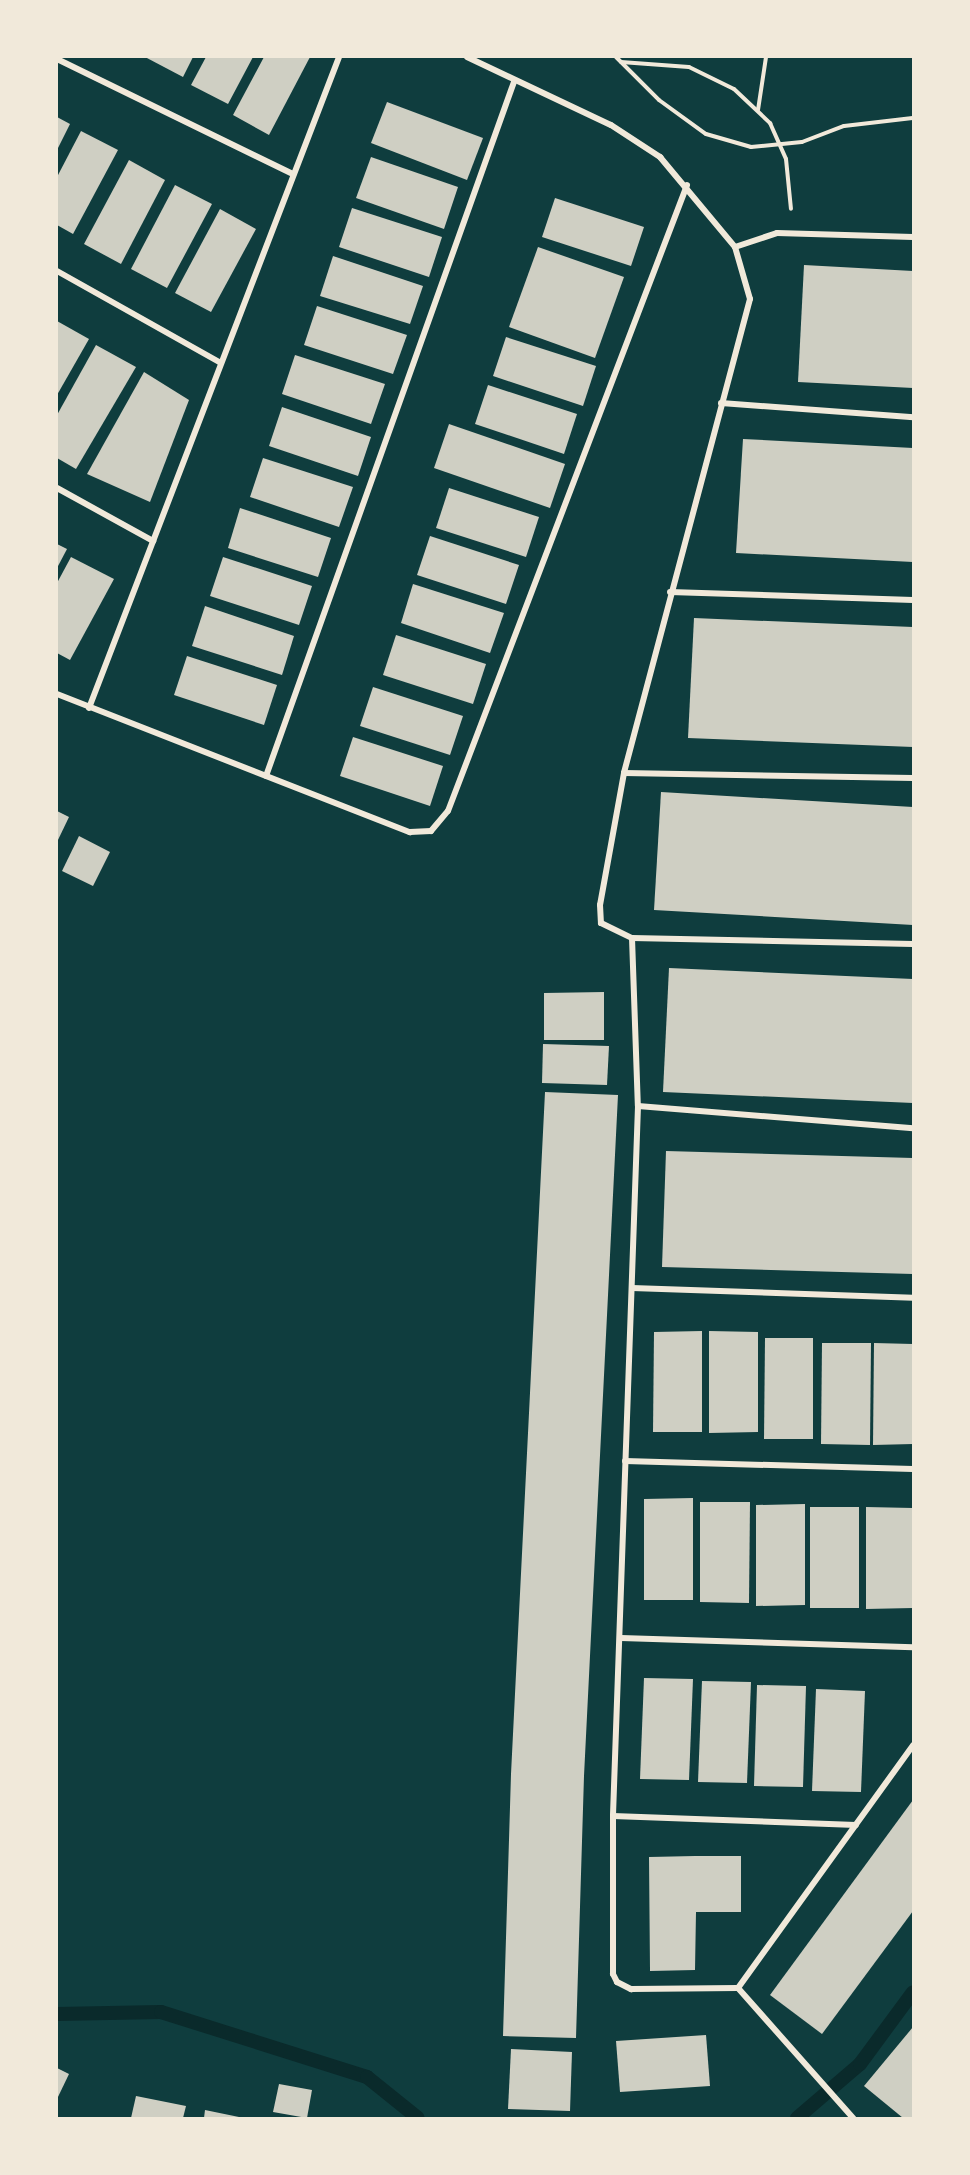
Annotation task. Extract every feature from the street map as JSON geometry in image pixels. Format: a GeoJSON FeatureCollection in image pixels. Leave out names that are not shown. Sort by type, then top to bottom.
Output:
{"type":"FeatureCollection","features":[{"type":"Feature","properties":{"kind":"street"},"geometry":{"type":"LineString","coordinates":[[89,708],[339,57]]}},
{"type":"Feature","properties":{"kind":"street"},"geometry":{"type":"LineString","coordinates":[[466,57],[514,82],[611,125],[660,157],[687,186],[735,247],[750,299],[670,592],[624,773],[600,905],[601,923],[632,939],[913,944]]}},
{"type":"Feature","properties":{"kind":"street"},"geometry":{"type":"LineString","coordinates":[[57,58],[293,174]]}},
{"type":"Feature","properties":{"kind":"street"},"geometry":{"type":"LineString","coordinates":[[266,776],[514,82]]}},
{"type":"Feature","properties":{"kind":"street"},"geometry":{"type":"LineString","coordinates":[[57,694],[410,832],[431,831],[441,823],[687,186]]}},
{"type":"Feature","properties":{"kind":"street"},"geometry":{"type":"LineString","coordinates":[[735,247],[787,233],[913,237]]}},
{"type":"Feature","properties":{"kind":"street"},"geometry":{"type":"LineString","coordinates":[[57,271],[221,363]]}},
{"type":"Feature","properties":{"kind":"street"},"geometry":{"type":"LineString","coordinates":[[721,403],[913,417]]}},
{"type":"Feature","properties":{"kind":"street"},"geometry":{"type":"LineString","coordinates":[[57,488],[153,541]]}},
{"type":"Feature","properties":{"kind":"street"},"geometry":{"type":"LineString","coordinates":[[670,592],[913,600]]}},
{"type":"Feature","properties":{"kind":"street"},"geometry":{"type":"LineString","coordinates":[[624,773],[913,778]]}},
{"type":"Feature","properties":{"kind":"street"},"geometry":{"type":"LineString","coordinates":[[632,939],[638,1106],[613,1816],[612,1966],[617,1982],[631,1989],[738,1988],[853,2118]]}},
{"type":"Feature","properties":{"kind":"street"},"geometry":{"type":"LineString","coordinates":[[638,1106],[913,1128]]}},
{"type":"Feature","properties":{"kind":"street"},"geometry":{"type":"LineString","coordinates":[[632,1288],[913,1298]]}},
{"type":"Feature","properties":{"kind":"street"},"geometry":{"type":"LineString","coordinates":[[625,1461],[913,1469]]}},
{"type":"Feature","properties":{"kind":"street"},"geometry":{"type":"LineString","coordinates":[[621,1638],[913,1647]]}},
{"type":"Feature","properties":{"kind":"street"},"geometry":{"type":"LineString","coordinates":[[738,1988],[913,1745]]}},
{"type":"Feature","properties":{"kind":"street"},"geometry":{"type":"LineString","coordinates":[[613,1816],[856,1825]]}},
{"type":"Feature","properties":{"kind":"path"},"geometry":{"type":"LineString","coordinates":[[616,57],[659,100],[706,134],[751,147],[802,142],[844,126],[913,118]]}},
{"type":"Feature","properties":{"kind":"path"},"geometry":{"type":"LineString","coordinates":[[757,111],[766,57]]}},
{"type":"Feature","properties":{"kind":"path"},"geometry":{"type":"LineString","coordinates":[[621,62],[689,67],[734,89],[770,123],[786,159],[793,199],[787,233]]}},
{"type":"Feature","properties":{"kind":"building"},"geometry":{"type":"Polygon","coordinates":[[[145,57],[193,57],[183,77],[145,57]]]}},
{"type":"Feature","properties":{"kind":"building"},"geometry":{"type":"Polygon","coordinates":[[[206,57],[253,57],[228,104],[191,85],[206,57]]]}},
{"type":"Feature","properties":{"kind":"building"},"geometry":{"type":"Polygon","coordinates":[[[264,57],[310,57],[269,135],[233,115],[264,57]]]}},
{"type":"Feature","properties":{"kind":"building"},"geometry":{"type":"Polygon","coordinates":[[[387,102],[483,138],[467,180],[371,143],[387,102]]]}},
{"type":"Feature","properties":{"kind":"building"},"geometry":{"type":"Polygon","coordinates":[[[57,117],[70,124],[57,150],[57,117]]]}},
{"type":"Feature","properties":{"kind":"building"},"geometry":{"type":"Polygon","coordinates":[[[81,131],[118,150],[73,234],[57,225],[57,177],[81,131]]]}},
{"type":"Feature","properties":{"kind":"building"},"geometry":{"type":"Polygon","coordinates":[[[371,157],[458,187],[444,229],[356,198],[371,157]]]}},
{"type":"Feature","properties":{"kind":"building"},"geometry":{"type":"Polygon","coordinates":[[[129,160],[165,180],[121,264],[84,244],[129,160]]]}},
{"type":"Feature","properties":{"kind":"building"},"geometry":{"type":"Polygon","coordinates":[[[175,185],[212,204],[167,288],[131,269],[175,185]]]}},
{"type":"Feature","properties":{"kind":"building"},"geometry":{"type":"Polygon","coordinates":[[[555,198],[644,227],[631,266],[542,237],[555,198]]]}},
{"type":"Feature","properties":{"kind":"building"},"geometry":{"type":"Polygon","coordinates":[[[352,208],[442,237],[429,277],[339,247],[352,208]]]}},
{"type":"Feature","properties":{"kind":"building"},"geometry":{"type":"Polygon","coordinates":[[[220,209],[256,229],[211,312],[175,293],[220,209]]]}},
{"type":"Feature","properties":{"kind":"building"},"geometry":{"type":"Polygon","coordinates":[[[538,247],[624,277],[595,358],[509,327],[538,247]]]}},
{"type":"Feature","properties":{"kind":"building"},"geometry":{"type":"Polygon","coordinates":[[[333,256],[423,286],[410,324],[320,296],[333,256]]]}},
{"type":"Feature","properties":{"kind":"building"},"geometry":{"type":"Polygon","coordinates":[[[804,265],[913,271],[913,388],[798,382],[804,265]]]}},
{"type":"Feature","properties":{"kind":"building"},"geometry":{"type":"Polygon","coordinates":[[[317,306],[407,335],[393,374],[304,345],[317,306]]]}},
{"type":"Feature","properties":{"kind":"building"},"geometry":{"type":"Polygon","coordinates":[[[57,321],[89,339],[57,395],[57,321]]]}},
{"type":"Feature","properties":{"kind":"building"},"geometry":{"type":"Polygon","coordinates":[[[506,337],[596,366],[583,406],[493,376],[506,337]]]}},
{"type":"Feature","properties":{"kind":"building"},"geometry":{"type":"Polygon","coordinates":[[[96,345],[136,367],[76,469],[57,458],[57,415],[96,345]]]}},
{"type":"Feature","properties":{"kind":"building"},"geometry":{"type":"Polygon","coordinates":[[[295,355],[385,384],[371,424],[282,394],[295,355]]]}},
{"type":"Feature","properties":{"kind":"building"},"geometry":{"type":"Polygon","coordinates":[[[144,372],[189,400],[150,502],[87,474],[144,372]]]}},
{"type":"Feature","properties":{"kind":"building"},"geometry":{"type":"Polygon","coordinates":[[[488,385],[577,414],[564,454],[475,424],[488,385]]]}},
{"type":"Feature","properties":{"kind":"building"},"geometry":{"type":"Polygon","coordinates":[[[282,407],[371,437],[358,476],[269,446],[282,407]]]}},
{"type":"Feature","properties":{"kind":"building"},"geometry":{"type":"Polygon","coordinates":[[[449,424],[565,464],[550,508],[434,468],[449,424]]]}},
{"type":"Feature","properties":{"kind":"building"},"geometry":{"type":"Polygon","coordinates":[[[743,439],[913,448],[913,562],[736,553],[743,439]]]}},
{"type":"Feature","properties":{"kind":"building"},"geometry":{"type":"Polygon","coordinates":[[[263,458],[353,487],[339,527],[250,497],[263,458]]]}},
{"type":"Feature","properties":{"kind":"building"},"geometry":{"type":"Polygon","coordinates":[[[449,488],[539,517],[526,557],[436,528],[449,488]]]}},
{"type":"Feature","properties":{"kind":"building"},"geometry":{"type":"Polygon","coordinates":[[[240,508],[331,538],[318,577],[228,548],[240,508]]]}},
{"type":"Feature","properties":{"kind":"building"},"geometry":{"type":"Polygon","coordinates":[[[430,536],[519,565],[506,604],[417,575],[430,536]]]}},
{"type":"Feature","properties":{"kind":"building"},"geometry":{"type":"Polygon","coordinates":[[[57,544],[67,549],[57,568],[57,544]]]}},
{"type":"Feature","properties":{"kind":"building"},"geometry":{"type":"Polygon","coordinates":[[[71,557],[114,579],[70,660],[57,653],[57,583],[71,557]]]}},
{"type":"Feature","properties":{"kind":"building"},"geometry":{"type":"Polygon","coordinates":[[[223,557],[312,586],[299,625],[210,596],[223,557]]]}},
{"type":"Feature","properties":{"kind":"building"},"geometry":{"type":"Polygon","coordinates":[[[413,584],[504,613],[490,653],[401,623],[413,584]]]}},
{"type":"Feature","properties":{"kind":"building"},"geometry":{"type":"Polygon","coordinates":[[[205,606],[294,636],[282,675],[192,646],[205,606]]]}},
{"type":"Feature","properties":{"kind":"building"},"geometry":{"type":"Polygon","coordinates":[[[694,618],[913,627],[913,747],[688,738],[694,618]]]}},
{"type":"Feature","properties":{"kind":"building"},"geometry":{"type":"Polygon","coordinates":[[[396,635],[486,664],[473,704],[383,675],[396,635]]]}},
{"type":"Feature","properties":{"kind":"building"},"geometry":{"type":"Polygon","coordinates":[[[187,656],[277,685],[264,725],[174,695],[187,656]]]}},
{"type":"Feature","properties":{"kind":"building"},"geometry":{"type":"Polygon","coordinates":[[[373,687],[463,716],[450,755],[360,726],[373,687]]]}},
{"type":"Feature","properties":{"kind":"building"},"geometry":{"type":"Polygon","coordinates":[[[353,737],[443,766],[430,806],[340,776],[353,737]]]}},
{"type":"Feature","properties":{"kind":"building"},"geometry":{"type":"Polygon","coordinates":[[[661,792],[913,807],[913,925],[654,910],[661,792]]]}},
{"type":"Feature","properties":{"kind":"building"},"geometry":{"type":"Polygon","coordinates":[[[57,811],[69,817],[57,842],[57,811]]]}},
{"type":"Feature","properties":{"kind":"building"},"geometry":{"type":"Polygon","coordinates":[[[79,836],[110,852],[93,886],[62,871],[79,836]]]}},
{"type":"Feature","properties":{"kind":"building"},"geometry":{"type":"Polygon","coordinates":[[[669,968],[913,979],[913,1103],[663,1092],[669,968]]]}},
{"type":"Feature","properties":{"kind":"building"},"geometry":{"type":"Polygon","coordinates":[[[604,992],[604,1040],[544,1040],[544,993],[604,992]]]}},
{"type":"Feature","properties":{"kind":"building"},"geometry":{"type":"Polygon","coordinates":[[[543,1044],[609,1046],[607,1085],[542,1083],[543,1044]]]}},
{"type":"Feature","properties":{"kind":"building"},"geometry":{"type":"Polygon","coordinates":[[[545,1092],[618,1095],[584,1776],[576,2038],[503,2036],[511,1774],[545,1092]]]}},
{"type":"Feature","properties":{"kind":"building"},"geometry":{"type":"Polygon","coordinates":[[[666,1151],[913,1158],[913,1274],[662,1267],[666,1151]]]}},
{"type":"Feature","properties":{"kind":"building"},"geometry":{"type":"Polygon","coordinates":[[[702,1331],[702,1432],[653,1432],[654,1332],[702,1331]]]}},
{"type":"Feature","properties":{"kind":"building"},"geometry":{"type":"Polygon","coordinates":[[[709,1331],[758,1332],[758,1432],[709,1433],[709,1331]]]}},
{"type":"Feature","properties":{"kind":"building"},"geometry":{"type":"Polygon","coordinates":[[[765,1338],[813,1338],[813,1439],[764,1439],[765,1338]]]}},
{"type":"Feature","properties":{"kind":"building"},"geometry":{"type":"Polygon","coordinates":[[[822,1343],[871,1343],[870,1445],[821,1444],[822,1343]]]}},
{"type":"Feature","properties":{"kind":"building"},"geometry":{"type":"Polygon","coordinates":[[[874,1343],[913,1344],[913,1444],[873,1445],[874,1343]]]}},
{"type":"Feature","properties":{"kind":"building"},"geometry":{"type":"Polygon","coordinates":[[[693,1498],[693,1600],[644,1600],[644,1499],[693,1498]]]}},
{"type":"Feature","properties":{"kind":"building"},"geometry":{"type":"Polygon","coordinates":[[[700,1502],[750,1502],[749,1603],[700,1602],[700,1502]]]}},
{"type":"Feature","properties":{"kind":"building"},"geometry":{"type":"Polygon","coordinates":[[[805,1504],[805,1605],[756,1606],[756,1505],[805,1504]]]}},
{"type":"Feature","properties":{"kind":"building"},"geometry":{"type":"Polygon","coordinates":[[[810,1507],[859,1507],[859,1608],[810,1608],[810,1507]]]}},
{"type":"Feature","properties":{"kind":"building"},"geometry":{"type":"Polygon","coordinates":[[[866,1507],[913,1508],[913,1608],[866,1609],[866,1507]]]}},
{"type":"Feature","properties":{"kind":"building"},"geometry":{"type":"Polygon","coordinates":[[[644,1678],[693,1679],[689,1780],[640,1779],[644,1678]]]}},
{"type":"Feature","properties":{"kind":"building"},"geometry":{"type":"Polygon","coordinates":[[[702,1681],[751,1682],[747,1783],[698,1782],[702,1681]]]}},
{"type":"Feature","properties":{"kind":"building"},"geometry":{"type":"Polygon","coordinates":[[[757,1685],[806,1686],[803,1787],[754,1786],[757,1685]]]}},
{"type":"Feature","properties":{"kind":"building"},"geometry":{"type":"Polygon","coordinates":[[[816,1689],[865,1691],[861,1792],[812,1791],[816,1689]]]}},
{"type":"Feature","properties":{"kind":"building"},"geometry":{"type":"Polygon","coordinates":[[[913,1800],[913,1911],[822,2034],[770,1995],[913,1800]]]}},
{"type":"Feature","properties":{"kind":"building"},"geometry":{"type":"Polygon","coordinates":[[[741,1856],[741,1912],[696,1912],[695,1970],[650,1971],[649,1857],[741,1856]]]}},
{"type":"Feature","properties":{"kind":"building"},"geometry":{"type":"Polygon","coordinates":[[[913,2027],[913,2118],[903,2118],[864,2086],[913,2027]]]}},
{"type":"Feature","properties":{"kind":"building"},"geometry":{"type":"Polygon","coordinates":[[[706,2035],[710,2086],[620,2092],[616,2041],[706,2035]]]}},
{"type":"Feature","properties":{"kind":"building"},"geometry":{"type":"Polygon","coordinates":[[[511,2049],[572,2052],[570,2111],[508,2109],[511,2049]]]}},
{"type":"Feature","properties":{"kind":"building"},"geometry":{"type":"Polygon","coordinates":[[[57,2068],[69,2074],[57,2099],[57,2068]]]}},
{"type":"Feature","properties":{"kind":"building"},"geometry":{"type":"Polygon","coordinates":[[[279,2084],[312,2090],[307,2118],[273,2112],[279,2084]]]}},
{"type":"Feature","properties":{"kind":"building"},"geometry":{"type":"Polygon","coordinates":[[[136,2096],[186,2106],[183,2118],[131,2118],[136,2096]]]}},
{"type":"Feature","properties":{"kind":"building"},"geometry":{"type":"Polygon","coordinates":[[[205,2110],[239,2117],[239,2118],[204,2118],[205,2110]]]}},
{"type":"Feature","properties":{"kind":"waterway"},"geometry":{"type":"LineString","coordinates":[[797,2118],[860,2064],[913,1992]]}},
{"type":"Feature","properties":{"kind":"waterway"},"geometry":{"type":"LineString","coordinates":[[57,2014],[161,2012],[367,2077],[418,2118]]}}]}
